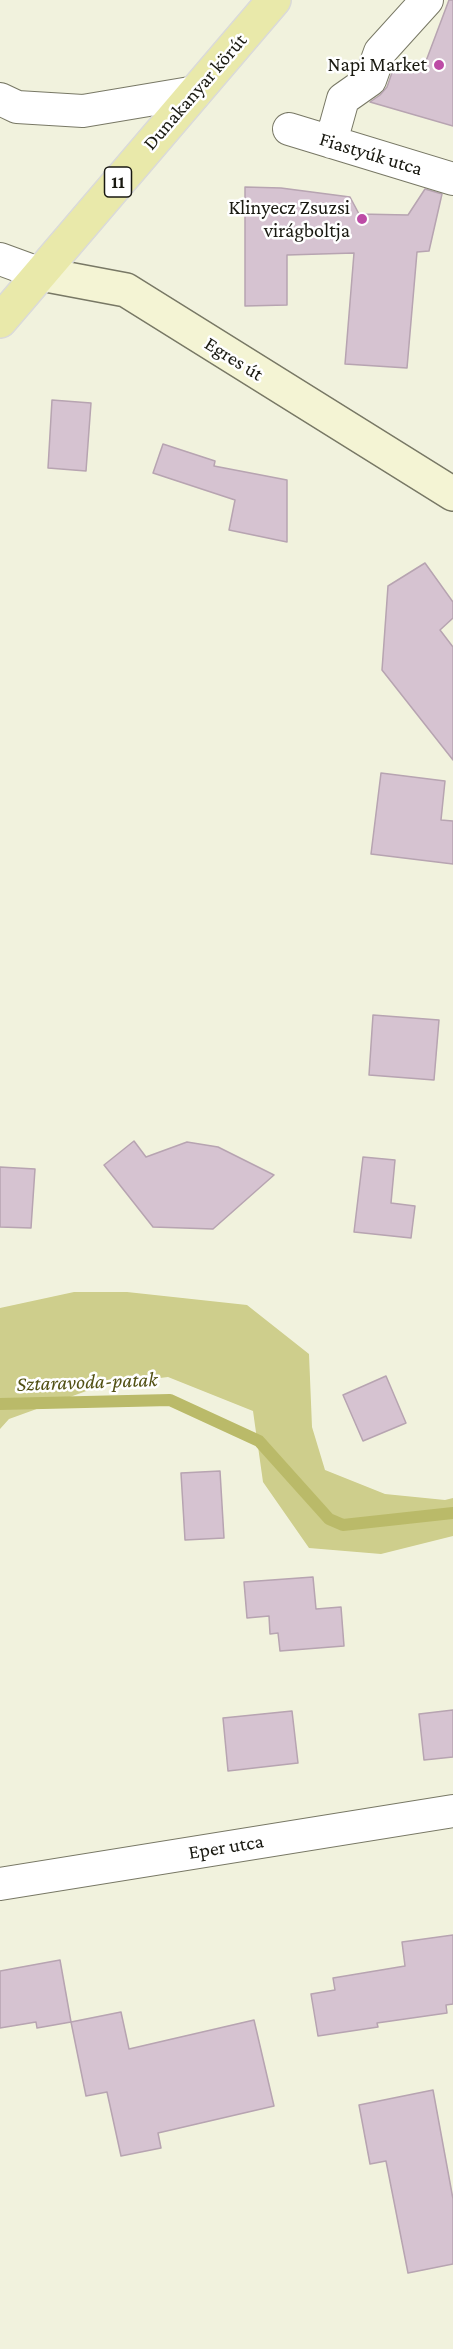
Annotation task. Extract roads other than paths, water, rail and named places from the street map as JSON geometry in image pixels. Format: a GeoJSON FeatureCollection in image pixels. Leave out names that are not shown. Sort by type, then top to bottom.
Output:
{"type":"FeatureCollection","features":[{"type":"Feature","properties":{"kind":"main road","name":"Dunakanyar körút"},"geometry":{"type":"LineString","coordinates":[[0,321],[274,0]]}},
{"type":"Feature","properties":{"kind":"street"},"geometry":{"type":"LineString","coordinates":[[331,142],[343,99],[370,80],[380,52],[427,0]]}},
{"type":"Feature","properties":{"kind":"street"},"geometry":{"type":"LineString","coordinates":[[0,99],[17,107],[83,111],[196,92]]}},
{"type":"Feature","properties":{"kind":"street","name":"Fiastyúk utca"},"geometry":{"type":"LineString","coordinates":[[290,129],[453,179]]}},
{"type":"Feature","properties":{"kind":"street","name":"Egres út"},"geometry":{"type":"LineString","coordinates":[[0,259],[41,274],[126,290],[453,494]]}},
{"type":"Feature","properties":{"kind":"street","name":"Eper utca"},"geometry":{"type":"LineString","coordinates":[[0,1884],[453,1811]]}},
{"type":"Feature","properties":{"kind":"waterway","name":"Sztaravoda-patak"},"geometry":{"type":"LineString","coordinates":[[0,1404],[170,1400],[259,1441],[329,1519],[343,1525],[453,1513]]}},
{"type":"Feature","properties":{"kind":"place","name":"Napi Market"},"geometry":{"type":"Point","coordinates":[439,65]}},
{"type":"Feature","properties":{"kind":"place","name":"Klinyecz Zsuzsi virágboltja"},"geometry":{"type":"Point","coordinates":[362,219]}}]}
